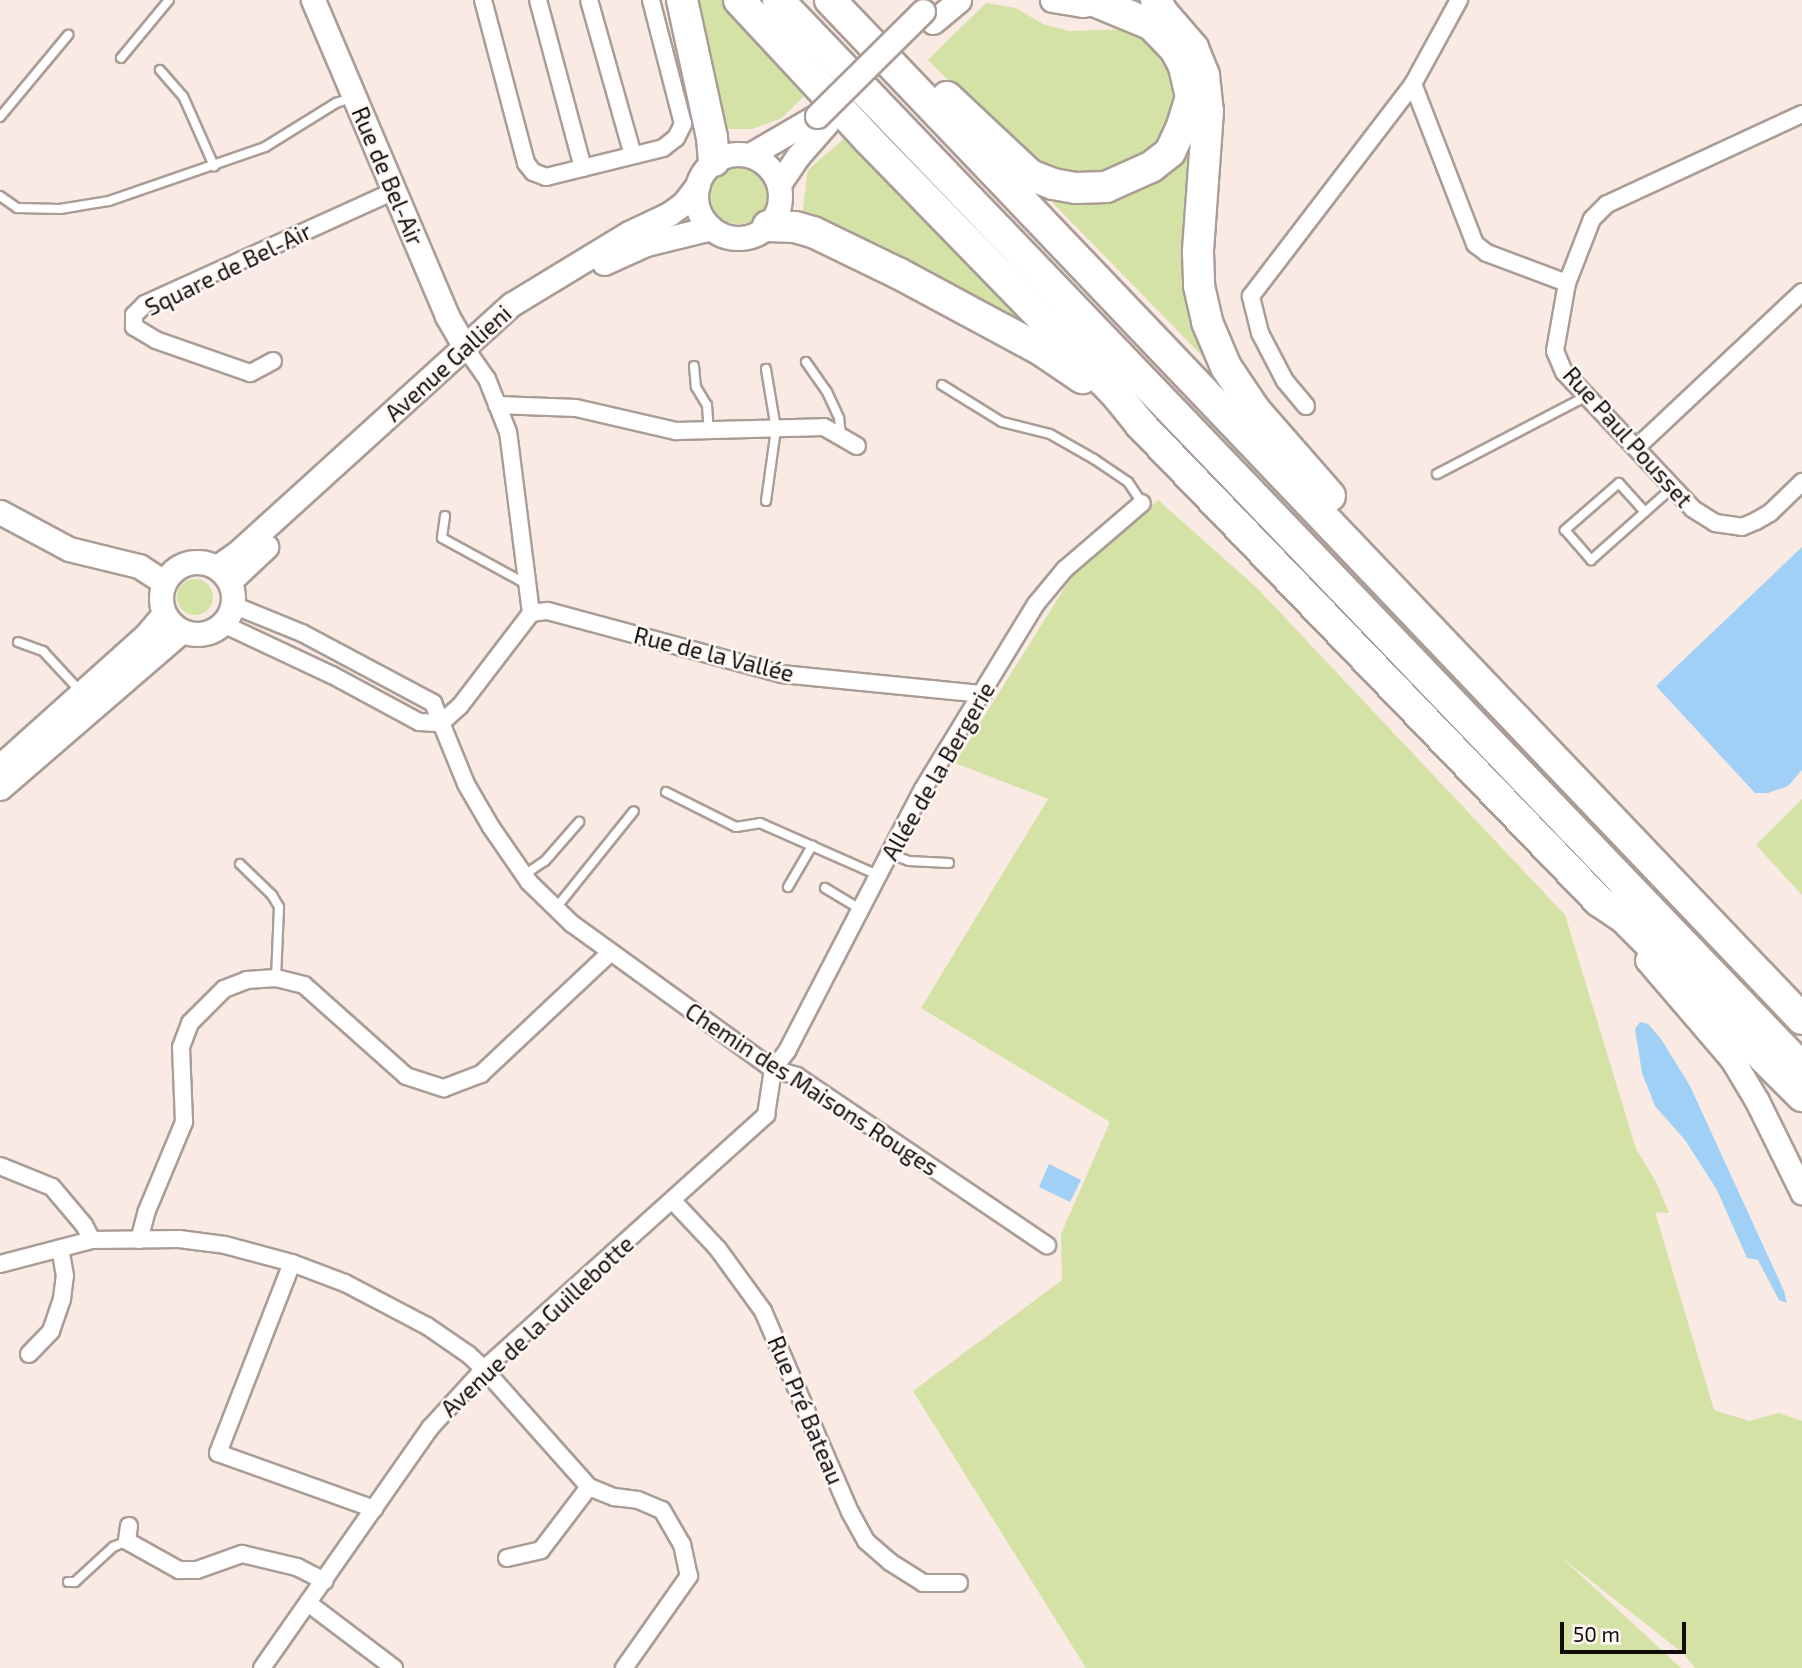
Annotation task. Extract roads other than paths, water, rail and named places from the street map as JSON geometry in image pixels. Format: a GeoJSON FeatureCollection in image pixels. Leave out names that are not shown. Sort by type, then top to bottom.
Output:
{"type":"FeatureCollection","features":[{"type":"Feature","properties":{"kind":"highway"},"geometry":{"type":"LineString","coordinates":[[682,0],[712,138],[706,173]]}},
{"type":"Feature","properties":{"kind":"highway"},"geometry":{"type":"LineString","coordinates":[[738,0],[878,149],[1116,394],[1139,424],[1599,901],[1623,918],[1802,1096]]}},
{"type":"Feature","properties":{"kind":"highway"},"geometry":{"type":"LineString","coordinates":[[778,0],[1802,1068]]}},
{"type":"Feature","properties":{"kind":"highway"},"geometry":{"type":"LineString","coordinates":[[1156,0],[1162,12],[1192,48],[1204,75],[1208,111],[1198,227],[1199,286],[1207,322],[1226,367],[1255,410],[1362,532],[1469,667]]}},
{"type":"Feature","properties":{"kind":"highway"},"geometry":{"type":"LineString","coordinates":[[831,1],[942,92],[1030,175],[1076,188],[1106,187],[1131,178],[1170,152],[1191,97],[1184,66],[1175,49],[1152,24],[1103,1]]}},
{"type":"Feature","properties":{"kind":"highway"},"geometry":{"type":"LineString","coordinates":[[831,1],[1802,1019]]}},
{"type":"Feature","properties":{"kind":"highway"},"geometry":{"type":"LineString","coordinates":[[768,226],[795,227],[813,232],[898,273],[1041,350],[1139,424]]}},
{"type":"Feature","properties":{"kind":"main road","name":"Rue de Bel-Air"},"geometry":{"type":"LineString","coordinates":[[313,0],[455,335],[467,350]]}},
{"type":"Feature","properties":{"kind":"main road"},"geometry":{"type":"LineString","coordinates":[[779,184],[822,120],[931,11],[960,0]]}},
{"type":"Feature","properties":{"kind":"main road"},"geometry":{"type":"LineString","coordinates":[[1052,0],[1075,5],[1103,1]]}},
{"type":"Feature","properties":{"kind":"main road"},"geometry":{"type":"LineString","coordinates":[[750,155],[822,120]]}},
{"type":"Feature","properties":{"kind":"main road"},"geometry":{"type":"LineString","coordinates":[[711,228],[698,206],[706,173],[731,154],[750,155],[768,166],[779,184],[779,206],[768,226]]}},
{"type":"Feature","properties":{"kind":"main road","name":"Avenue Gallieni"},"geometry":{"type":"LineString","coordinates":[[223,574],[237,553],[467,350],[512,304],[629,233],[669,214],[683,204],[706,173]]}},
{"type":"Feature","properties":{"kind":"main road","name":"Avenue Gallieni"},"geometry":{"type":"LineString","coordinates":[[467,350],[520,313],[597,267],[646,244],[676,234],[711,228],[726,236],[743,238],[768,226]]}},
{"type":"Feature","properties":{"kind":"main road"},"geometry":{"type":"LineString","coordinates":[[0,512],[69,549],[139,566],[164,582]]}},
{"type":"Feature","properties":{"kind":"main road"},"geometry":{"type":"LineString","coordinates":[[205,562],[223,574],[228,615],[202,635],[181,632],[164,614],[161,603],[164,582],[181,565],[205,562]]}},
{"type":"Feature","properties":{"kind":"main road"},"geometry":{"type":"LineString","coordinates":[[0,788],[89,700],[164,614]]}},
{"type":"Feature","properties":{"kind":"main road"},"geometry":{"type":"LineString","coordinates":[[0,766],[181,632]]}},
{"type":"Feature","properties":{"kind":"main road"},"geometry":{"type":"LineString","coordinates":[[1599,901],[1614,925],[1732,1059],[1757,1101],[1802,1192]]}},
{"type":"Feature","properties":{"kind":"street"},"geometry":{"type":"LineString","coordinates":[[482,0],[526,163],[533,172],[546,177],[663,148],[676,138],[683,124],[651,0]]}},
{"type":"Feature","properties":{"kind":"street"},"geometry":{"type":"LineString","coordinates":[[538,0],[583,168]]}},
{"type":"Feature","properties":{"kind":"street"},"geometry":{"type":"LineString","coordinates":[[589,0],[633,155]]}},
{"type":"Feature","properties":{"kind":"street"},"geometry":{"type":"LineString","coordinates":[[1306,406],[1285,381],[1260,333],[1251,296],[1413,84],[1459,0]]}},
{"type":"Feature","properties":{"kind":"street"},"geometry":{"type":"LineString","coordinates":[[1413,84],[1475,244],[1487,253],[1567,283]]}},
{"type":"Feature","properties":{"kind":"street","name":"Rue Paul Pousset"},"geometry":{"type":"LineString","coordinates":[[1802,114],[1607,204],[1592,219],[1567,283],[1555,351],[1564,372],[1692,509],[1715,523],[1742,527],[1770,513],[1802,482]]}},
{"type":"Feature","properties":{"kind":"street","name":"Square de Bel-Air"},"geometry":{"type":"LineString","coordinates":[[273,361],[250,373],[156,340],[134,327],[134,316],[145,304],[394,191]]}},
{"type":"Feature","properties":{"kind":"street"},"geometry":{"type":"LineString","coordinates":[[1636,448],[1802,292]]}},
{"type":"Feature","properties":{"kind":"street"},"geometry":{"type":"LineString","coordinates":[[228,615],[419,722],[441,723],[460,706],[531,613],[508,432],[487,379],[467,350]]}},
{"type":"Feature","properties":{"kind":"street"},"geometry":{"type":"LineString","coordinates":[[497,405],[576,408],[676,431],[824,427],[857,446]]}},
{"type":"Feature","properties":{"kind":"street","name":"Allée de la Bergerie"},"geometry":{"type":"LineString","coordinates":[[773,1069],[787,1051],[923,789],[1036,604],[1065,569],[1142,503]]}},
{"type":"Feature","properties":{"kind":"street","name":"Rue de la Vallée"},"geometry":{"type":"LineString","coordinates":[[531,613],[548,611],[782,674],[983,694]]}},
{"type":"Feature","properties":{"kind":"street","name":"Chemin des Maisons Rouges"},"geometry":{"type":"LineString","coordinates":[[228,615],[302,633],[433,703],[466,784],[524,875],[556,908],[610,953],[773,1069],[797,1076],[1047,1245]]}},
{"type":"Feature","properties":{"kind":"street"},"geometry":{"type":"LineString","coordinates":[[139,1240],[146,1213],[184,1122],[181,1047],[190,1023],[224,989],[247,980],[276,978],[304,985],[406,1076],[444,1088],[481,1074],[610,953]]}},
{"type":"Feature","properties":{"kind":"street","name":"Avenue de la Guillebotte"},"geometry":{"type":"LineString","coordinates":[[262,1668],[431,1427],[485,1369],[766,1115],[773,1069]]}},
{"type":"Feature","properties":{"kind":"street"},"geometry":{"type":"LineString","coordinates":[[0,1166],[52,1187],[84,1225],[92,1240]]}},
{"type":"Feature","properties":{"kind":"street","name":"Rue Pré Bateau"},"geometry":{"type":"LineString","coordinates":[[673,1200],[718,1250],[763,1311],[850,1512],[866,1541],[890,1562],[923,1583],[959,1583]]}},
{"type":"Feature","properties":{"kind":"street"},"geometry":{"type":"LineString","coordinates":[[0,1264],[92,1240],[179,1239],[225,1245],[292,1263],[345,1283],[427,1326],[470,1355],[485,1369],[589,1487],[614,1497],[638,1500],[662,1510],[682,1544],[690,1576],[624,1668]]}},
{"type":"Feature","properties":{"kind":"street"},"geometry":{"type":"LineString","coordinates":[[29,1354],[51,1331],[61,1299],[65,1276],[60,1248]]}},
{"type":"Feature","properties":{"kind":"street"},"geometry":{"type":"LineString","coordinates":[[292,1263],[218,1453],[374,1509]]}},
{"type":"Feature","properties":{"kind":"street"},"geometry":{"type":"LineString","coordinates":[[507,1558],[541,1550],[589,1487]]}},
{"type":"Feature","properties":{"kind":"street"},"geometry":{"type":"LineString","coordinates":[[128,1533],[179,1570],[197,1570],[242,1553],[297,1567],[325,1581]]}},
{"type":"Feature","properties":{"kind":"street"},"geometry":{"type":"LineString","coordinates":[[307,1604],[394,1668]]}},
{"type":"Feature","properties":{"kind":"lane"},"geometry":{"type":"LineString","coordinates":[[121,58],[169,0]]}},
{"type":"Feature","properties":{"kind":"lane"},"geometry":{"type":"LineString","coordinates":[[0,117],[68,35]]}},
{"type":"Feature","properties":{"kind":"lane"},"geometry":{"type":"LineString","coordinates":[[160,70],[183,96],[214,166]]}},
{"type":"Feature","properties":{"kind":"lane"},"geometry":{"type":"LineString","coordinates":[[0,196],[17,208],[60,209],[109,201],[265,148],[336,103],[354,97]]}},
{"type":"Feature","properties":{"kind":"lane"},"geometry":{"type":"LineString","coordinates":[[806,362],[827,392],[839,418],[841,435]]}},
{"type":"Feature","properties":{"kind":"lane"},"geometry":{"type":"LineString","coordinates":[[694,366],[696,387],[707,405],[709,431]]}},
{"type":"Feature","properties":{"kind":"lane"},"geometry":{"type":"LineString","coordinates":[[766,369],[776,429],[766,500]]}},
{"type":"Feature","properties":{"kind":"lane"},"geometry":{"type":"LineString","coordinates":[[942,385],[1002,422],[1050,434],[1094,459],[1128,482],[1142,503]]}},
{"type":"Feature","properties":{"kind":"lane"},"geometry":{"type":"LineString","coordinates":[[1437,474],[1587,396]]}},
{"type":"Feature","properties":{"kind":"lane"},"geometry":{"type":"LineString","coordinates":[[1645,512],[1619,482],[1565,530],[1591,560],[1645,512],[1672,488]]}},
{"type":"Feature","properties":{"kind":"lane"},"geometry":{"type":"LineString","coordinates":[[445,516],[442,538],[526,584]]}},
{"type":"Feature","properties":{"kind":"lane"},"geometry":{"type":"LineString","coordinates":[[18,642],[43,652],[89,700]]}},
{"type":"Feature","properties":{"kind":"lane"},"geometry":{"type":"LineString","coordinates":[[666,792],[736,827],[760,823],[878,875]]}},
{"type":"Feature","properties":{"kind":"lane"},"geometry":{"type":"LineString","coordinates":[[556,908],[634,811]]}},
{"type":"Feature","properties":{"kind":"lane"},"geometry":{"type":"LineString","coordinates":[[524,875],[545,861],[579,822]]}},
{"type":"Feature","properties":{"kind":"lane"},"geometry":{"type":"LineString","coordinates":[[788,887],[812,846]]}},
{"type":"Feature","properties":{"kind":"lane"},"geometry":{"type":"LineString","coordinates":[[888,853],[909,861],[949,863]]}},
{"type":"Feature","properties":{"kind":"lane"},"geometry":{"type":"LineString","coordinates":[[240,864],[272,895],[279,907],[276,978]]}},
{"type":"Feature","properties":{"kind":"lane"},"geometry":{"type":"LineString","coordinates":[[825,888],[860,909]]}},
{"type":"Feature","properties":{"kind":"lane"},"geometry":{"type":"LineString","coordinates":[[68,1582],[75,1582],[92,1570],[128,1533]]}},
{"type":"Feature","properties":{"kind":"water"},"geometry":{"type":"Polygon","coordinates":[[[1802,547],[1802,770],[1788,786],[1768,793],[1755,793],[1656,686],[1802,547]]]}},
{"type":"Feature","properties":{"kind":"water"},"geometry":{"type":"Polygon","coordinates":[[[1640,1022],[1648,1024],[1661,1039],[1690,1086],[1784,1291],[1787,1303],[1779,1300],[1758,1260],[1747,1258],[1717,1190],[1685,1140],[1655,1106],[1642,1073],[1635,1029],[1640,1022]]]}},
{"type":"Feature","properties":{"kind":"water"},"geometry":{"type":"Polygon","coordinates":[[[1049,1164],[1081,1180],[1070,1202],[1039,1187],[1049,1164]]]}}]}
